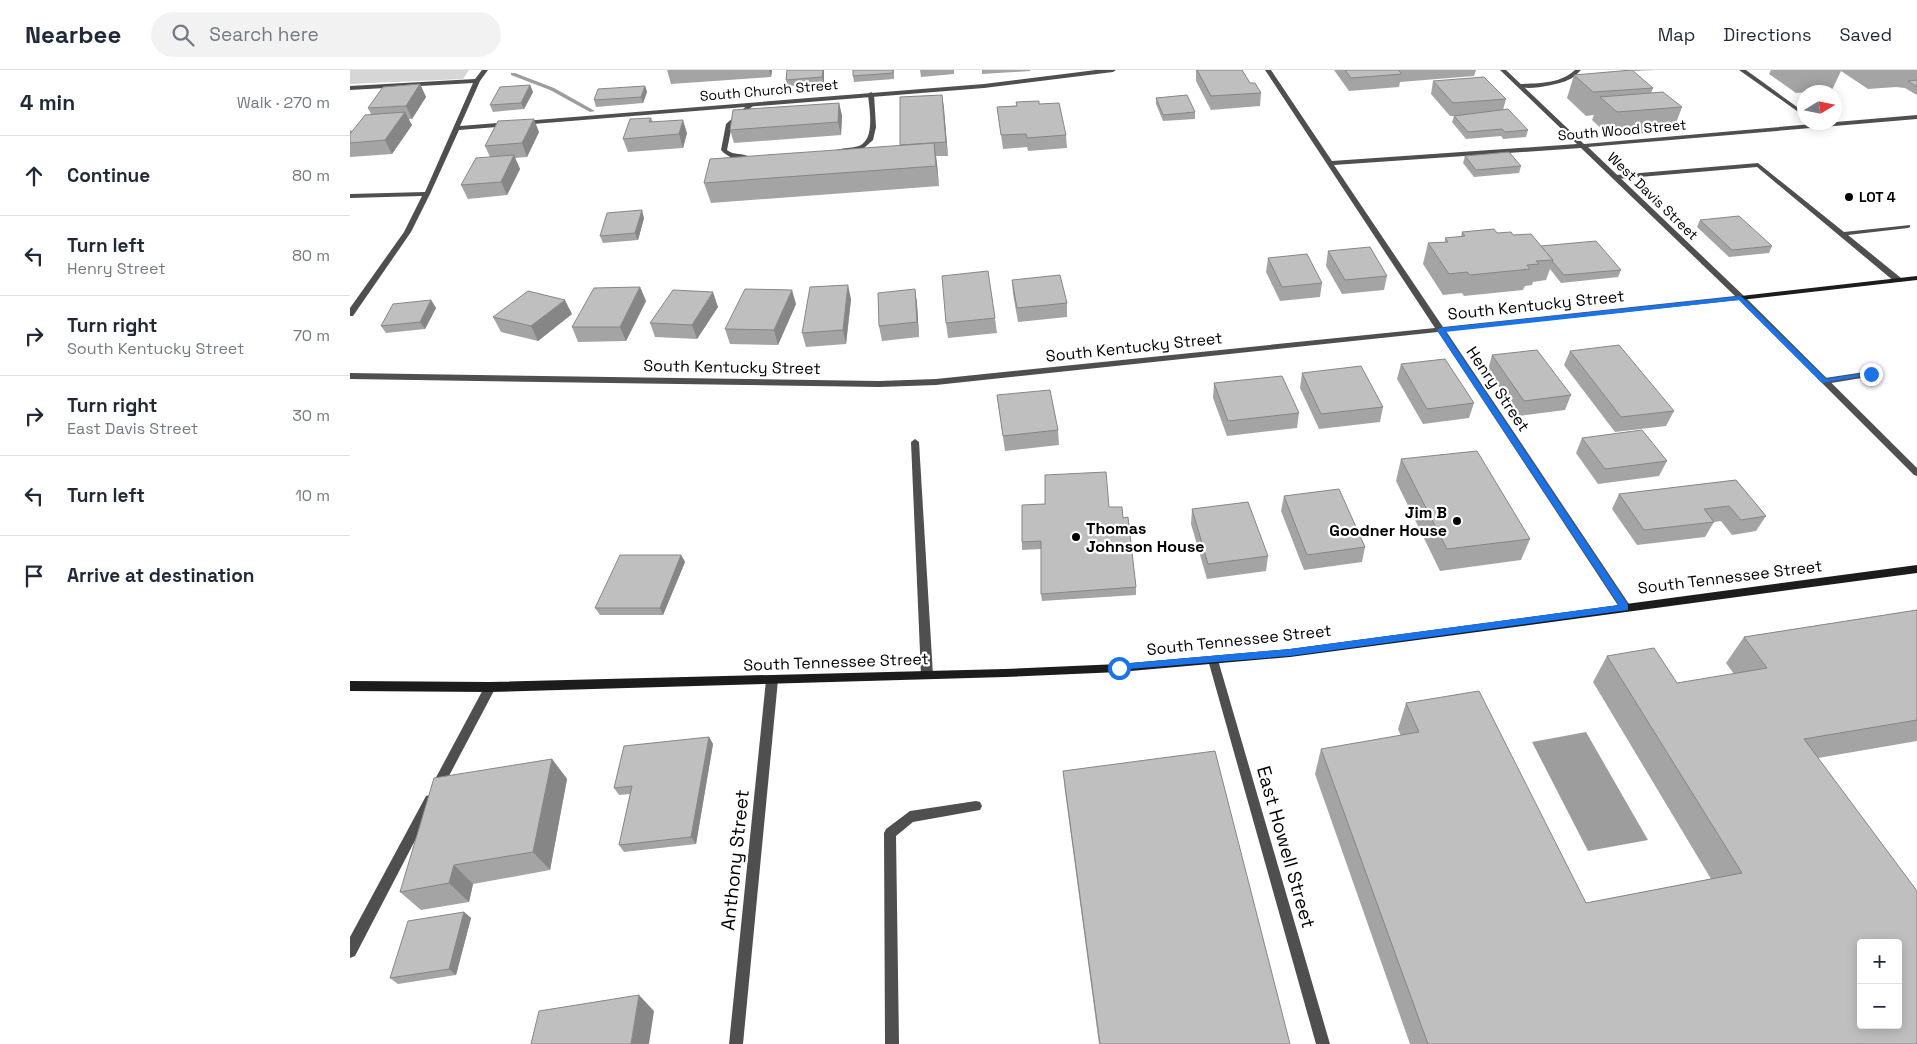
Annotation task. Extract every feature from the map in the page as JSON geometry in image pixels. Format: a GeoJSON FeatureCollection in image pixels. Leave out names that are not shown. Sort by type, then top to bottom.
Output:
{"type":"FeatureCollection","features":[{"type":"Feature","properties":{"kind":"street"},"geometry":{"type":"LineString","coordinates":[[350,314],[407,232],[428,194],[478,81],[485,70]]}},
{"type":"Feature","properties":{"kind":"street","name":"South Church Street"},"geometry":{"type":"LineString","coordinates":[[457,128],[1037,80],[1063,72],[1113,70]]}},
{"type":"Feature","properties":{"kind":"street","name":"Henry Street"},"geometry":{"type":"LineString","coordinates":[[1268,70],[1625,607]]}},
{"type":"Feature","properties":{"kind":"street","name":"West Davis Street"},"geometry":{"type":"LineString","coordinates":[[1503,70],[1741,298],[1917,473]]}},
{"type":"Feature","properties":{"kind":"street"},"geometry":{"type":"LineString","coordinates":[[1520,86],[1563,81],[1574,75],[1578,70]]}},
{"type":"Feature","properties":{"kind":"street"},"geometry":{"type":"LineString","coordinates":[[1742,70],[1797,109]]}},
{"type":"Feature","properties":{"kind":"street"},"geometry":{"type":"LineString","coordinates":[[350,88],[478,81]]}},
{"type":"Feature","properties":{"kind":"street"},"geometry":{"type":"LineString","coordinates":[[832,151],[862,147],[870,140],[873,127],[871,94]]}},
{"type":"Feature","properties":{"kind":"street"},"geometry":{"type":"LineString","coordinates":[[752,104],[729,124],[724,150],[728,155],[735,157],[754,156]]}},
{"type":"Feature","properties":{"kind":"street","name":"South Wood Street"},"geometry":{"type":"LineString","coordinates":[[1842,122],[1917,117]]}},
{"type":"Feature","properties":{"kind":"street","name":"South Wood Street"},"geometry":{"type":"LineString","coordinates":[[1329,163],[1583,146],[1797,126]]}},
{"type":"Feature","properties":{"kind":"street"},"geometry":{"type":"LineString","coordinates":[[1616,178],[1758,165],[1898,280]]}},
{"type":"Feature","properties":{"kind":"street"},"geometry":{"type":"LineString","coordinates":[[350,196],[428,194]]}},
{"type":"Feature","properties":{"kind":"street"},"geometry":{"type":"LineString","coordinates":[[1842,234],[1908,226]]}},
{"type":"Feature","properties":{"kind":"street","name":"South Kentucky Street"},"geometry":{"type":"LineString","coordinates":[[350,376],[889,384],[936,382],[1917,278]]}},
{"type":"Feature","properties":{"kind":"street"},"geometry":{"type":"LineString","coordinates":[[1825,381],[1871,374]]}},
{"type":"Feature","properties":{"kind":"street"},"geometry":{"type":"LineString","coordinates":[[915,442],[927,675]]}},
{"type":"Feature","properties":{"kind":"street","name":"South Tennessee Street"},"geometry":{"type":"LineString","coordinates":[[350,686],[490,687],[772,680],[1119,668],[1346,646],[1917,569]]}},
{"type":"Feature","properties":{"kind":"street","name":"East Howell Street"},"geometry":{"type":"LineString","coordinates":[[1213,660],[1323,1044]]}},
{"type":"Feature","properties":{"kind":"street","name":"Anthony Street"},"geometry":{"type":"LineString","coordinates":[[736,1044],[772,680]]}},
{"type":"Feature","properties":{"kind":"street"},"geometry":{"type":"LineString","coordinates":[[350,951],[490,687]]}},
{"type":"Feature","properties":{"kind":"street"},"geometry":{"type":"LineString","coordinates":[[892,1044],[890,833],[910,817],[976,806]]}},
{"type":"Feature","properties":{"kind":"shaded area"},"geometry":{"type":"Polygon","coordinates":[[[350,70],[469,70],[463,79],[350,84],[350,70]]]}},
{"type":"Feature","properties":{"kind":"shaded area"},"geometry":{"type":"Polygon","coordinates":[[[1586,732],[1648,840],[1588,851],[1532,742],[1586,732]]]}},
{"type":"Feature","properties":{"kind":"building"},"geometry":{"type":"Polygon","coordinates":[[[787,70],[823,70],[822,77],[786,80],[787,70]]]}},
{"type":"Feature","properties":{"kind":"building"},"geometry":{"type":"Polygon","coordinates":[[[853,70],[893,70],[893,73],[853,76],[853,70]]]}},
{"type":"Feature","properties":{"kind":"building"},"geometry":{"type":"Polygon","coordinates":[[[1197,70],[1242,70],[1250,83],[1255,83],[1261,93],[1211,96],[1197,70]]]}},
{"type":"Feature","properties":{"kind":"building"},"geometry":{"type":"Polygon","coordinates":[[[1345,70],[1398,70],[1402,74],[1351,78],[1345,70]]]}},
{"type":"Feature","properties":{"kind":"building"},"geometry":{"type":"Polygon","coordinates":[[[1632,70],[1653,88],[1593,92],[1574,75],[1632,70]]]}},
{"type":"Feature","properties":{"kind":"building"},"geometry":{"type":"Polygon","coordinates":[[[1484,77],[1506,99],[1453,103],[1433,81],[1484,77]]]}},
{"type":"Feature","properties":{"kind":"building"},"geometry":{"type":"Polygon","coordinates":[[[1917,80],[1917,87],[1908,81],[1917,80]]]}},
{"type":"Feature","properties":{"kind":"building"},"geometry":{"type":"Polygon","coordinates":[[[420,84],[406,106],[368,108],[383,87],[420,84]]]}},
{"type":"Feature","properties":{"kind":"building"},"geometry":{"type":"Polygon","coordinates":[[[530,85],[521,103],[490,105],[500,87],[530,85]]]}},
{"type":"Feature","properties":{"kind":"building"},"geometry":{"type":"Polygon","coordinates":[[[645,86],[641,97],[594,100],[598,89],[645,86]]]}},
{"type":"Feature","properties":{"kind":"building"},"geometry":{"type":"Polygon","coordinates":[[[1663,92],[1682,107],[1617,112],[1600,97],[1663,92]]]}},
{"type":"Feature","properties":{"kind":"building"},"geometry":{"type":"Polygon","coordinates":[[[942,95],[946,142],[900,145],[900,97],[942,95]]]}},
{"type":"Feature","properties":{"kind":"building"},"geometry":{"type":"Polygon","coordinates":[[[1187,95],[1195,112],[1163,115],[1156,98],[1187,95]]]}},
{"type":"Feature","properties":{"kind":"building"},"geometry":{"type":"Polygon","coordinates":[[[1039,101],[1039,104],[1059,103],[1066,135],[1027,138],[1026,134],[1001,135],[997,107],[1017,106],[1016,102],[1039,101]]]}},
{"type":"Feature","properties":{"kind":"building"},"geometry":{"type":"Polygon","coordinates":[[[839,103],[838,122],[730,130],[733,110],[839,103]]]}},
{"type":"Feature","properties":{"kind":"building"},"geometry":{"type":"Polygon","coordinates":[[[1508,109],[1528,130],[1505,132],[1502,129],[1468,132],[1454,116],[1508,109]]]}},
{"type":"Feature","properties":{"kind":"building"},"geometry":{"type":"Polygon","coordinates":[[[405,112],[385,140],[350,143],[350,134],[365,115],[405,112]]]}},
{"type":"Feature","properties":{"kind":"building"},"geometry":{"type":"Polygon","coordinates":[[[651,118],[649,122],[683,120],[679,134],[623,139],[630,119],[651,118]]]}},
{"type":"Feature","properties":{"kind":"building"},"geometry":{"type":"Polygon","coordinates":[[[534,119],[522,143],[485,146],[498,121],[534,119]]]}},
{"type":"Feature","properties":{"kind":"building"},"geometry":{"type":"Polygon","coordinates":[[[934,143],[936,166],[704,183],[710,159],[934,143]]]}},
{"type":"Feature","properties":{"kind":"building"},"geometry":{"type":"Polygon","coordinates":[[[1509,152],[1521,166],[1476,170],[1465,156],[1509,152]]]}},
{"type":"Feature","properties":{"kind":"building"},"geometry":{"type":"Polygon","coordinates":[[[514,155],[501,182],[461,185],[476,158],[514,155]]]}},
{"type":"Feature","properties":{"kind":"building"},"geometry":{"type":"Polygon","coordinates":[[[642,210],[635,233],[600,236],[607,213],[642,210]]]}},
{"type":"Feature","properties":{"kind":"building"},"geometry":{"type":"Polygon","coordinates":[[[1739,216],[1772,246],[1732,250],[1700,220],[1739,216]]]}},
{"type":"Feature","properties":{"kind":"building"},"geometry":{"type":"Polygon","coordinates":[[[1494,229],[1497,233],[1511,232],[1513,235],[1531,234],[1553,260],[1536,261],[1539,264],[1527,265],[1530,269],[1470,275],[1467,272],[1449,274],[1428,243],[1448,242],[1445,238],[1465,236],[1462,232],[1494,229]]]}},
{"type":"Feature","properties":{"kind":"building"},"geometry":{"type":"Polygon","coordinates":[[[1596,241],[1621,270],[1564,275],[1541,246],[1596,241]]]}},
{"type":"Feature","properties":{"kind":"building"},"geometry":{"type":"Polygon","coordinates":[[[1370,247],[1387,276],[1345,280],[1328,251],[1370,247]]]}},
{"type":"Feature","properties":{"kind":"building"},"geometry":{"type":"Polygon","coordinates":[[[1307,254],[1322,283],[1282,287],[1268,258],[1307,254]]]}},
{"type":"Feature","properties":{"kind":"building"},"geometry":{"type":"Polygon","coordinates":[[[988,271],[995,318],[946,323],[942,276],[988,271]]]}},
{"type":"Feature","properties":{"kind":"building"},"geometry":{"type":"Polygon","coordinates":[[[1060,275],[1067,303],[1017,308],[1012,280],[1060,275]]]}},
{"type":"Feature","properties":{"kind":"building"},"geometry":{"type":"Polygon","coordinates":[[[848,285],[843,330],[802,333],[810,287],[848,285]]]}},
{"type":"Feature","properties":{"kind":"building"},"geometry":{"type":"Polygon","coordinates":[[[640,287],[620,327],[572,327],[594,288],[640,287]]]}},
{"type":"Feature","properties":{"kind":"building"},"geometry":{"type":"Polygon","coordinates":[[[745,289],[792,290],[774,330],[725,329],[745,289]]]}},
{"type":"Feature","properties":{"kind":"building"},"geometry":{"type":"Polygon","coordinates":[[[915,289],[917,322],[879,326],[878,293],[915,289]]]}},
{"type":"Feature","properties":{"kind":"building"},"geometry":{"type":"Polygon","coordinates":[[[673,290],[713,292],[692,325],[650,323],[673,290]]]}},
{"type":"Feature","properties":{"kind":"building"},"geometry":{"type":"Polygon","coordinates":[[[528,291],[565,300],[531,326],[493,317],[528,291]]]}},
{"type":"Feature","properties":{"kind":"building"},"geometry":{"type":"Polygon","coordinates":[[[431,300],[420,322],[381,326],[393,304],[431,300]]]}},
{"type":"Feature","properties":{"kind":"building"},"geometry":{"type":"Polygon","coordinates":[[[1619,345],[1674,411],[1621,417],[1570,351],[1619,345]]]}},
{"type":"Feature","properties":{"kind":"building"},"geometry":{"type":"Polygon","coordinates":[[[1537,350],[1571,395],[1524,401],[1492,355],[1537,350]]]}},
{"type":"Feature","properties":{"kind":"building"},"geometry":{"type":"Polygon","coordinates":[[[1445,359],[1474,403],[1427,409],[1401,364],[1445,359]]]}},
{"type":"Feature","properties":{"kind":"building"},"geometry":{"type":"Polygon","coordinates":[[[1361,366],[1383,407],[1321,414],[1302,373],[1361,366]]]}},
{"type":"Feature","properties":{"kind":"building"},"geometry":{"type":"Polygon","coordinates":[[[1282,376],[1299,413],[1228,421],[1214,383],[1282,376]]]}},
{"type":"Feature","properties":{"kind":"building"},"geometry":{"type":"Polygon","coordinates":[[[1050,390],[1058,430],[1003,436],[997,395],[1050,390]]]}},
{"type":"Feature","properties":{"kind":"building"},"geometry":{"type":"Polygon","coordinates":[[[1642,430],[1667,461],[1605,469],[1582,438],[1642,430]]]}},
{"type":"Feature","properties":{"kind":"building","name":"Jim B Goodner House"},"geometry":{"type":"Polygon","coordinates":[[[1477,451],[1530,539],[1447,549],[1401,459],[1477,451]]]}},
{"type":"Feature","properties":{"kind":"building","name":"Thomas Johnson House"},"geometry":{"type":"Polygon","coordinates":[[[1106,472],[1109,507],[1122,507],[1123,518],[1128,517],[1136,587],[1041,594],[1041,541],[1022,542],[1022,505],[1045,504],[1045,475],[1106,472]]]}},
{"type":"Feature","properties":{"kind":"building"},"geometry":{"type":"Polygon","coordinates":[[[1736,480],[1766,516],[1741,520],[1729,506],[1704,509],[1714,522],[1644,530],[1619,494],[1736,480]]]}},
{"type":"Feature","properties":{"kind":"building"},"geometry":{"type":"Polygon","coordinates":[[[1339,489],[1365,547],[1307,555],[1284,496],[1339,489]]]}},
{"type":"Feature","properties":{"kind":"building"},"geometry":{"type":"Polygon","coordinates":[[[1248,502],[1268,556],[1208,564],[1192,509],[1248,502]]]}},
{"type":"Feature","properties":{"kind":"building"},"geometry":{"type":"Polygon","coordinates":[[[620,555],[681,555],[660,608],[595,608],[620,555]]]}},
{"type":"Feature","properties":{"kind":"building"},"geometry":{"type":"Polygon","coordinates":[[[1917,610],[1917,720],[1804,739],[1917,891],[1917,1044],[1428,1044],[1321,749],[1419,732],[1406,703],[1479,691],[1586,903],[1742,873],[1607,656],[1654,648],[1677,683],[1767,668],[1744,637],[1917,610]]]}},
{"type":"Feature","properties":{"kind":"building"},"geometry":{"type":"Polygon","coordinates":[[[709,737],[691,837],[619,845],[632,786],[614,788],[624,746],[709,737]]]}},
{"type":"Feature","properties":{"kind":"building"},"geometry":{"type":"Polygon","coordinates":[[[1215,751],[1290,1044],[1100,1044],[1063,771],[1215,751]]]}},
{"type":"Feature","properties":{"kind":"building"},"geometry":{"type":"Polygon","coordinates":[[[552,759],[533,852],[454,865],[449,883],[400,892],[434,778],[552,759]]]}},
{"type":"Feature","properties":{"kind":"building"},"geometry":{"type":"Polygon","coordinates":[[[464,912],[449,969],[390,978],[408,921],[464,912]]]}},
{"type":"Feature","properties":{"kind":"building"},"geometry":{"type":"Polygon","coordinates":[[[639,995],[631,1044],[531,1044],[539,1011],[639,995]]]}},
{"type":"Feature","properties":{"kind":"waterway"},"geometry":{"type":"LineString","coordinates":[[513,74],[552,89],[592,111]]}},
{"type":"Feature","properties":{"kind":"place","name":"LOT 4"},"geometry":{"type":"Point","coordinates":[1849,197]}},
{"type":"Feature","properties":{"kind":"place","name":"Jim B Goodner House"},"geometry":{"type":"Point","coordinates":[1457,521]}},
{"type":"Feature","properties":{"kind":"place","name":"Thomas Johnson House"},"geometry":{"type":"Point","coordinates":[1076,537]}},
{"type":"Feature","properties":{"kind":"route"},"geometry":{"type":"LineString","coordinates":[[1119,668],[1290,653],[1625,607],[1440,330],[1741,298],[1825,381],[1871,374]]}}]}
